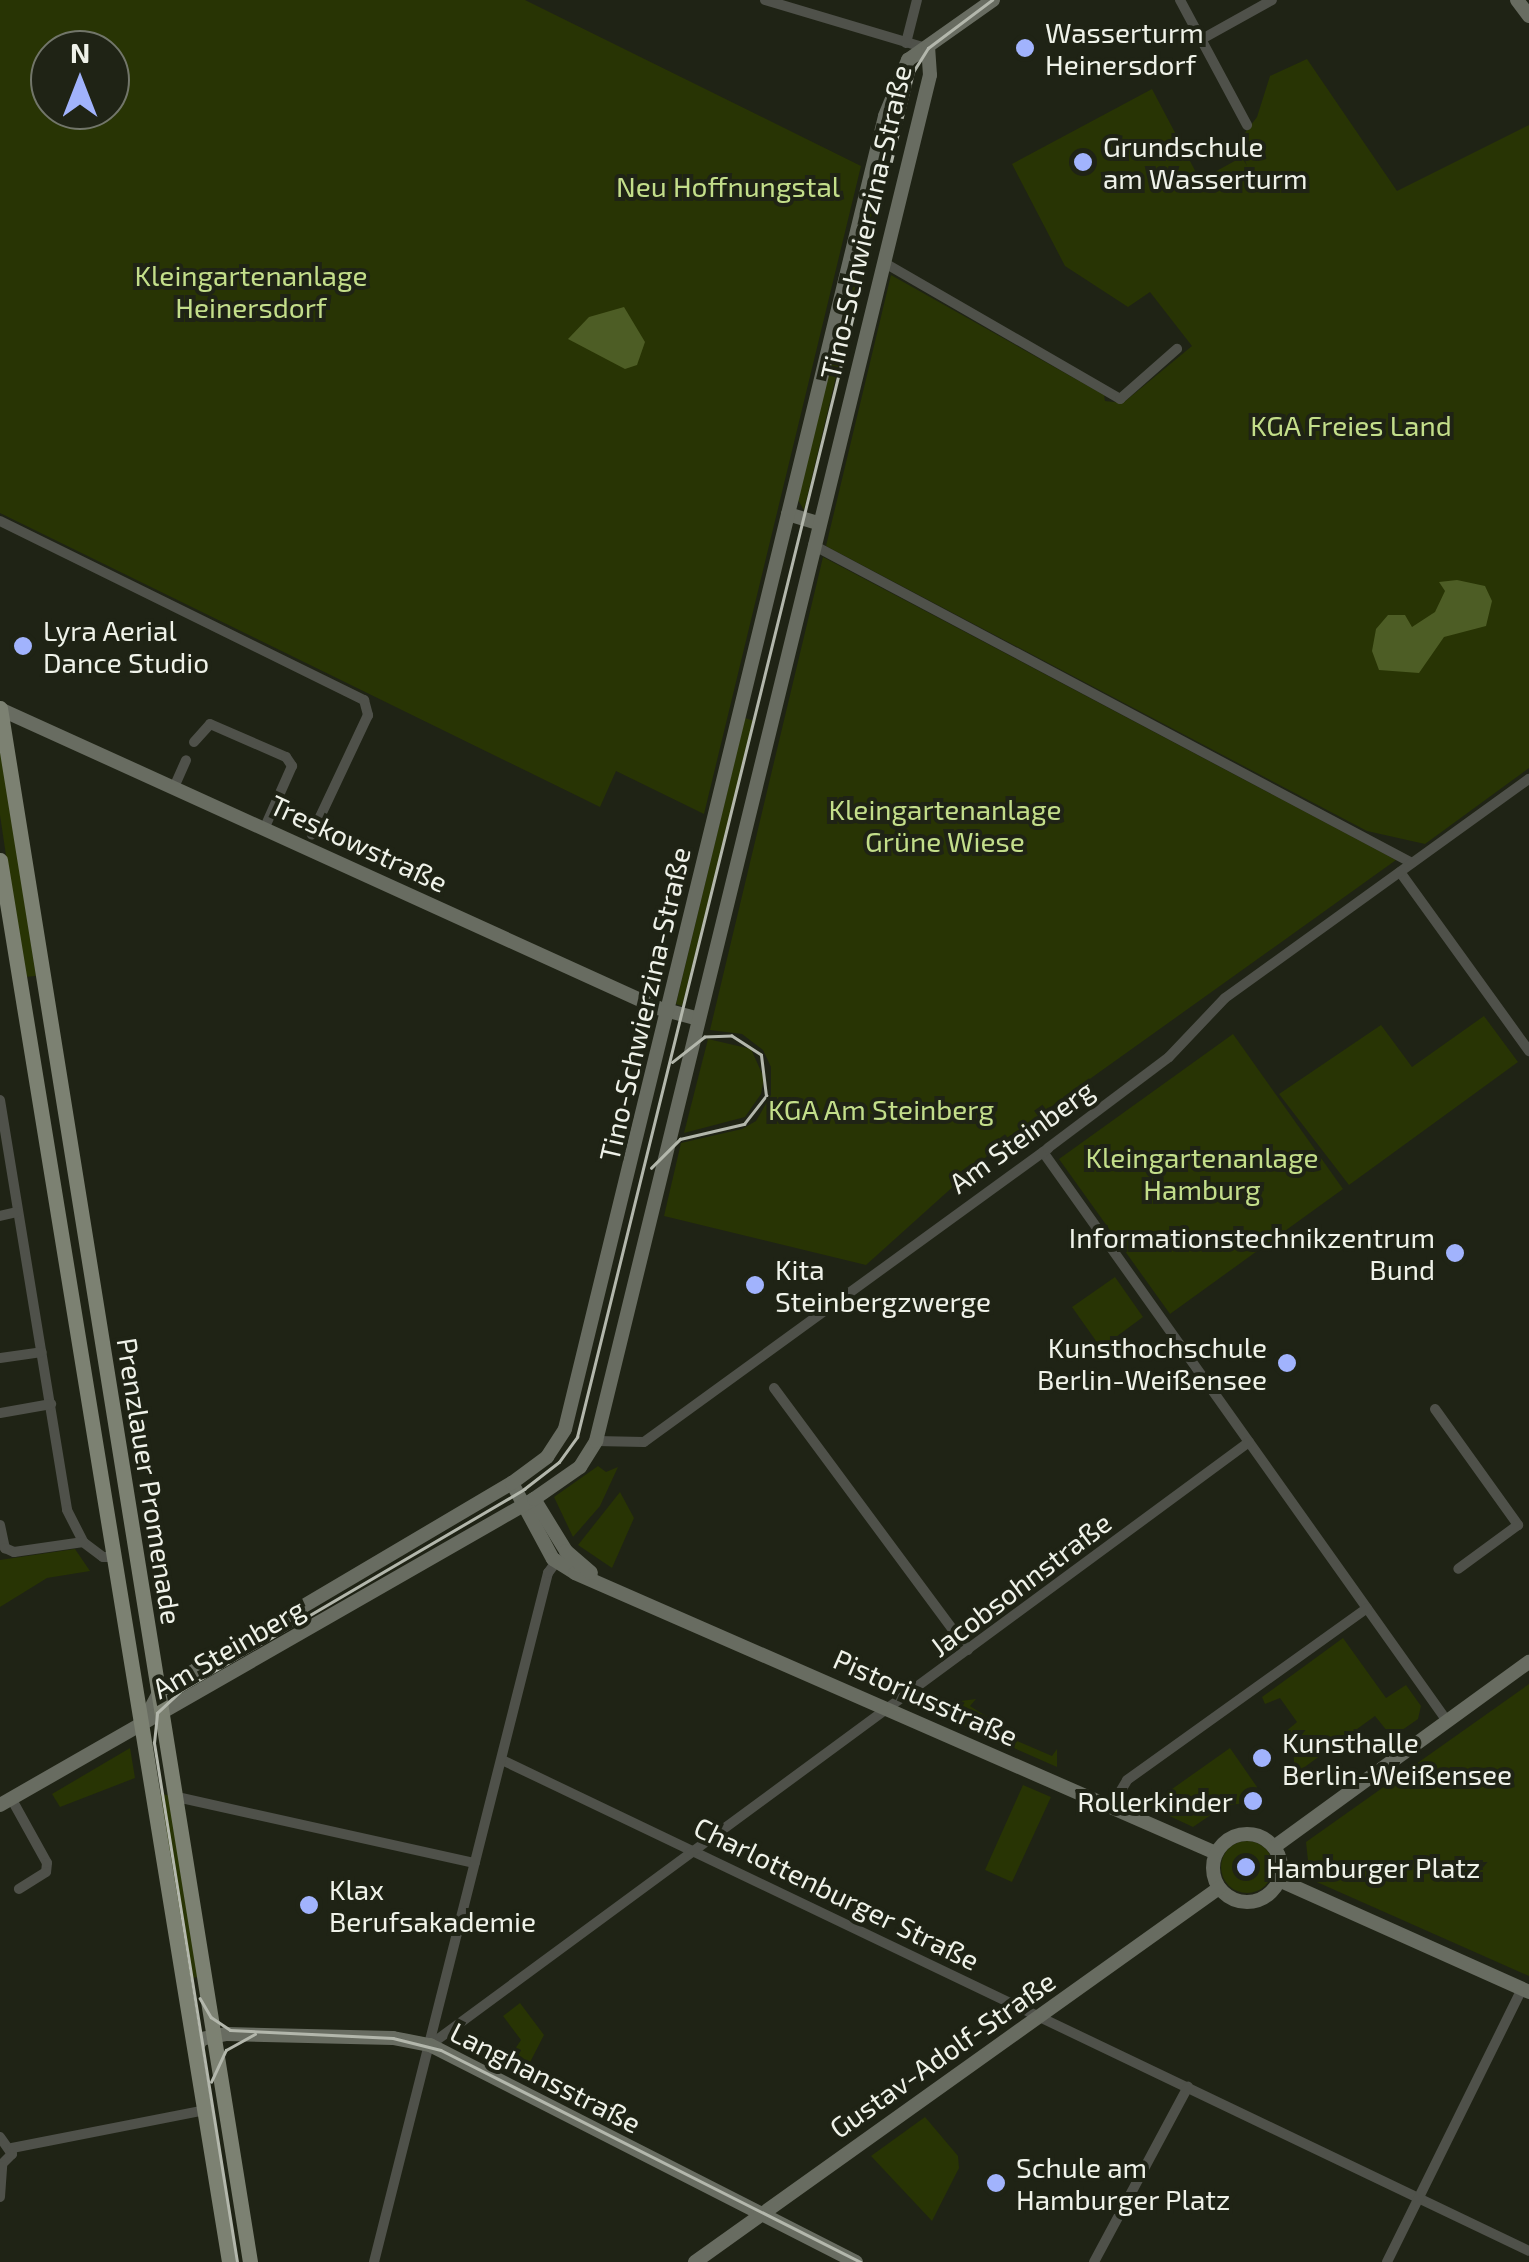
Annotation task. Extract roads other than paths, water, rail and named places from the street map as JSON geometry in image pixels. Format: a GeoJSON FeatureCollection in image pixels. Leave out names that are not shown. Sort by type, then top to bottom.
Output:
{"type":"FeatureCollection","features":[{"type":"Feature","properties":{"kind":"main road","name":"Tino-Schwierzina-Straße"},"geometry":{"type":"LineString","coordinates":[[522,1496],[569,1416],[885,116],[904,64],[994,0]]}},
{"type":"Feature","properties":{"kind":"main road"},"geometry":{"type":"LineString","coordinates":[[1516,0],[1529,16]]}},
{"type":"Feature","properties":{"kind":"main road","name":"Tino-Schwierzina-Straße"},"geometry":{"type":"LineString","coordinates":[[596,1441],[930,74],[928,48]]}},
{"type":"Feature","properties":{"kind":"main road"},"geometry":{"type":"LineString","coordinates":[[788,514],[818,523]]}},
{"type":"Feature","properties":{"kind":"main road","name":"Treskowstraße"},"geometry":{"type":"LineString","coordinates":[[0,709],[667,1011],[699,1019]]}},
{"type":"Feature","properties":{"kind":"main road","name":"Prenzlauer Promenade"},"geometry":{"type":"LineString","coordinates":[[0,709],[250,2262]]}},
{"type":"Feature","properties":{"kind":"main road","name":"Prenzlauer Promenade"},"geometry":{"type":"LineString","coordinates":[[0,860],[8,957],[144,1721],[229,2262]]}},
{"type":"Feature","properties":{"kind":"main road","name":"Am Steinberg"},"geometry":{"type":"LineString","coordinates":[[144,1721],[160,1691],[580,1467],[596,1441]]}},
{"type":"Feature","properties":{"kind":"main road"},"geometry":{"type":"LineString","coordinates":[[98,1453],[120,1450]]}},
{"type":"Feature","properties":{"kind":"main road","name":"Am Steinberg"},"geometry":{"type":"LineString","coordinates":[[144,1721],[164,1715],[522,1496]]}},
{"type":"Feature","properties":{"kind":"main road","name":"Pistoriusstraße"},"geometry":{"type":"LineString","coordinates":[[522,1496],[561,1557],[616,1587],[1216,1852]]}},
{"type":"Feature","properties":{"kind":"main road"},"geometry":{"type":"LineString","coordinates":[[1274,1846],[1529,1662]]}},
{"type":"Feature","properties":{"kind":"main road"},"geometry":{"type":"LineString","coordinates":[[6,1802],[144,1721]]}},
{"type":"Feature","properties":{"kind":"main road"},"geometry":{"type":"LineString","coordinates":[[1274,1846],[1242,1834],[1216,1852],[1219,1888],[1234,1899],[1255,1901],[1279,1880]]}},
{"type":"Feature","properties":{"kind":"main road"},"geometry":{"type":"LineString","coordinates":[[1274,1846],[1279,1880]]}},
{"type":"Feature","properties":{"kind":"main road"},"geometry":{"type":"LineString","coordinates":[[1279,1880],[1526,1991]]}},
{"type":"Feature","properties":{"kind":"main road","name":"Gustav-Adolf-Straße"},"geometry":{"type":"LineString","coordinates":[[695,2262],[1219,1888]]}},
{"type":"Feature","properties":{"kind":"main road"},"geometry":{"type":"LineString","coordinates":[[196,2049],[214,2035]]}},
{"type":"Feature","properties":{"kind":"main road","name":"Langhansstraße"},"geometry":{"type":"LineString","coordinates":[[214,2035],[393,2038],[430,2046],[856,2262]]}},
{"type":"Feature","properties":{"kind":"street"},"geometry":{"type":"LineString","coordinates":[[765,0],[928,48]]}},
{"type":"Feature","properties":{"kind":"street"},"geometry":{"type":"LineString","coordinates":[[906,44],[916,0]]}},
{"type":"Feature","properties":{"kind":"street"},"geometry":{"type":"LineString","coordinates":[[1180,0],[1247,124]]}},
{"type":"Feature","properties":{"kind":"street"},"geometry":{"type":"LineString","coordinates":[[1202,39],[1272,0]]}},
{"type":"Feature","properties":{"kind":"street"},"geometry":{"type":"LineString","coordinates":[[884,262],[1120,398],[1178,349]]}},
{"type":"Feature","properties":{"kind":"street"},"geometry":{"type":"LineString","coordinates":[[0,520],[364,700],[368,715],[312,834]]}},
{"type":"Feature","properties":{"kind":"street"},"geometry":{"type":"LineString","coordinates":[[813,545],[1412,863]]}},
{"type":"Feature","properties":{"kind":"street"},"geometry":{"type":"LineString","coordinates":[[194,742],[210,724],[286,758],[292,766],[265,827]]}},
{"type":"Feature","properties":{"kind":"street"},"geometry":{"type":"LineString","coordinates":[[175,785],[186,760]]}},
{"type":"Feature","properties":{"kind":"street","name":"Am Steinberg"},"geometry":{"type":"LineString","coordinates":[[596,1441],[644,1442],[1043,1152],[1169,1057],[1225,998],[1529,779]]}},
{"type":"Feature","properties":{"kind":"street"},"geometry":{"type":"LineString","coordinates":[[1400,872],[1529,1051]]}},
{"type":"Feature","properties":{"kind":"street"},"geometry":{"type":"LineString","coordinates":[[0,1100],[5,1160],[18,1212],[68,1510],[83,1542],[14,1552],[6,1548],[0,1525]]}},
{"type":"Feature","properties":{"kind":"street"},"geometry":{"type":"LineString","coordinates":[[1043,1152],[1447,1721]]}},
{"type":"Feature","properties":{"kind":"street"},"geometry":{"type":"LineString","coordinates":[[0,1216],[18,1212]]}},
{"type":"Feature","properties":{"kind":"street"},"geometry":{"type":"LineString","coordinates":[[0,1358],[42,1352]]}},
{"type":"Feature","properties":{"kind":"street"},"geometry":{"type":"LineString","coordinates":[[774,1388],[968,1650]]}},
{"type":"Feature","properties":{"kind":"street"},"geometry":{"type":"LineString","coordinates":[[0,1413],[51,1404]]}},
{"type":"Feature","properties":{"kind":"street"},"geometry":{"type":"LineString","coordinates":[[1435,1408],[1518,1525],[1458,1569]]}},
{"type":"Feature","properties":{"kind":"street","name":"Jacobsohnstraße"},"geometry":{"type":"LineString","coordinates":[[430,2046],[701,1852],[1249,1442]]}},
{"type":"Feature","properties":{"kind":"street","name":"Prenzlauer Promenade"},"geometry":{"type":"LineString","coordinates":[[83,1542],[103,1557],[116,1556]]}},
{"type":"Feature","properties":{"kind":"street"},"geometry":{"type":"LineString","coordinates":[[374,2262],[502,1760],[561,1557]]}},
{"type":"Feature","properties":{"kind":"street"},"geometry":{"type":"LineString","coordinates":[[1110,1807],[1127,1780],[1367,1608]]}},
{"type":"Feature","properties":{"kind":"street","name":"Charlottenburger Straße"},"geometry":{"type":"LineString","coordinates":[[502,1760],[1529,2250]]}},
{"type":"Feature","properties":{"kind":"street"},"geometry":{"type":"LineString","coordinates":[[176,1797],[475,1863]]}},
{"type":"Feature","properties":{"kind":"street"},"geometry":{"type":"LineString","coordinates":[[6,1802],[47,1863],[46,1872],[18,1889]]}},
{"type":"Feature","properties":{"kind":"street"},"geometry":{"type":"LineString","coordinates":[[1387,2262],[1526,1991]]}},
{"type":"Feature","properties":{"kind":"street"},"geometry":{"type":"LineString","coordinates":[[1094,2262],[1188,2086]]}},
{"type":"Feature","properties":{"kind":"street"},"geometry":{"type":"LineString","coordinates":[[0,2197],[1,2166],[12,2148],[206,2110]]}},
{"type":"Feature","properties":{"kind":"street"},"geometry":{"type":"LineString","coordinates":[[0,2137],[12,2148]]}},
{"type":"Feature","properties":{"kind":"tram line"},"geometry":{"type":"LineString","coordinates":[[237,2262],[154,1743],[157,1713],[182,1690],[524,1489],[559,1462],[577,1437],[913,72],[928,48],[992,0]]}},
{"type":"Feature","properties":{"kind":"tram line"},"geometry":{"type":"LineString","coordinates":[[651,1168],[680,1139],[744,1124],[766,1096],[761,1055],[732,1036],[705,1037],[673,1062]]}},
{"type":"Feature","properties":{"kind":"tram line"},"geometry":{"type":"LineString","coordinates":[[200,1998],[211,2017],[230,2030],[393,2038],[441,2050],[861,2262]]}},
{"type":"Feature","properties":{"kind":"tram line"},"geometry":{"type":"LineString","coordinates":[[211,2082],[226,2050],[255,2034]]}},
{"type":"Feature","properties":{"kind":"place","name":"Wasserturm Heinersdorf"},"geometry":{"type":"Point","coordinates":[1025,48]}},
{"type":"Feature","properties":{"kind":"place","name":"Grundschule am Wasserturm"},"geometry":{"type":"Point","coordinates":[1083,162]}},
{"type":"Feature","properties":{"kind":"place","name":"Lyra Aerial Dance Studio"},"geometry":{"type":"Point","coordinates":[23,646]}},
{"type":"Feature","properties":{"kind":"place","name":"Informationstechnikzentrum Bund"},"geometry":{"type":"Point","coordinates":[1455,1253]}},
{"type":"Feature","properties":{"kind":"place","name":"Kita Steinbergzwerge"},"geometry":{"type":"Point","coordinates":[755,1285]}},
{"type":"Feature","properties":{"kind":"place","name":"Kunsthochschule Berlin-Weißensee"},"geometry":{"type":"Point","coordinates":[1287,1363]}},
{"type":"Feature","properties":{"kind":"place","name":"Kunsthalle Berlin-Weißensee"},"geometry":{"type":"Point","coordinates":[1262,1758]}},
{"type":"Feature","properties":{"kind":"place","name":"Rollerkinder"},"geometry":{"type":"Point","coordinates":[1253,1801]}},
{"type":"Feature","properties":{"kind":"place","name":"Hamburger Platz"},"geometry":{"type":"Point","coordinates":[1246,1867]}},
{"type":"Feature","properties":{"kind":"place","name":"Klax Berufsakademie"},"geometry":{"type":"Point","coordinates":[309,1905]}},
{"type":"Feature","properties":{"kind":"place","name":"Schule am Hamburger Platz"},"geometry":{"type":"Point","coordinates":[996,2183]}},
{"type":"Feature","properties":{"kind":"park label","name":"Neu Hoffnungstal"},"geometry":{"type":"Point","coordinates":[728,186]}},
{"type":"Feature","properties":{"kind":"park label","name":"Kleingartenanlage Heinersdorf"},"geometry":{"type":"Point","coordinates":[251,291]}},
{"type":"Feature","properties":{"kind":"park label","name":"KGA Freies Land"},"geometry":{"type":"Point","coordinates":[1351,425]}},
{"type":"Feature","properties":{"kind":"park label","name":"Kleingartenanlage Grüne Wiese"},"geometry":{"type":"Point","coordinates":[945,825]}},
{"type":"Feature","properties":{"kind":"park label","name":"KGA Am Steinberg"},"geometry":{"type":"Point","coordinates":[881,1109]}},
{"type":"Feature","properties":{"kind":"park label","name":"Kleingartenanlage Hamburg"},"geometry":{"type":"Point","coordinates":[1202,1173]}}]}
